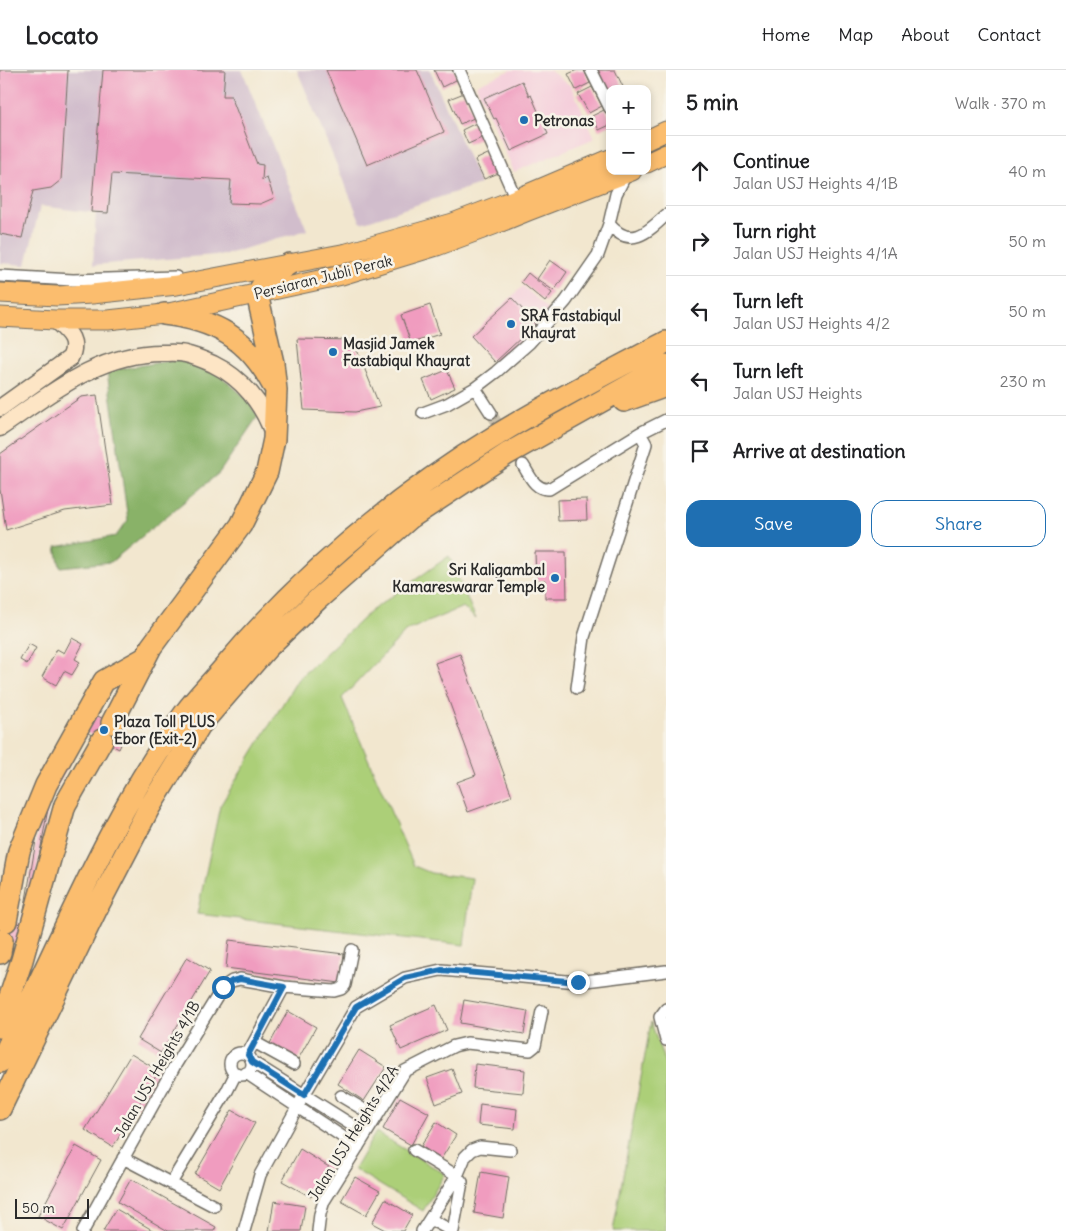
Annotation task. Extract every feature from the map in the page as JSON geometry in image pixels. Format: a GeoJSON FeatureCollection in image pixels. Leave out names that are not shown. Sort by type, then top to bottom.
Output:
{"type":"FeatureCollection","features":[{"type":"Feature","properties":{"kind":"highway"},"geometry":{"type":"LineString","coordinates":[[0,1027],[22,960],[65,805],[107,732],[144,658],[241,525],[268,472],[274,439],[276,390],[273,364],[257,294],[266,280],[289,264]]}},
{"type":"Feature","properties":{"kind":"highway"},"geometry":{"type":"LineString","coordinates":[[164,314],[197,319],[230,334],[258,363],[276,390]]}},
{"type":"Feature","properties":{"kind":"highway"},"geometry":{"type":"LineString","coordinates":[[0,1062],[95,862],[141,780],[185,713],[250,636],[303,584],[394,504],[497,435],[666,342]]}},
{"type":"Feature","properties":{"kind":"highway"},"geometry":{"type":"LineString","coordinates":[[0,1109],[98,906],[144,816],[200,725],[267,648],[318,599],[410,518],[507,454],[666,365]]}},
{"type":"Feature","properties":{"kind":"highway"},"geometry":{"type":"LineString","coordinates":[[600,402],[625,401],[666,386]]}},
{"type":"Feature","properties":{"kind":"highway"},"geometry":{"type":"LineString","coordinates":[[3,938],[19,851],[46,785],[104,681],[144,658]]}},
{"type":"Feature","properties":{"kind":"main road"},"geometry":{"type":"LineString","coordinates":[[651,138],[666,131]]}},
{"type":"Feature","properties":{"kind":"main road"},"geometry":{"type":"LineString","coordinates":[[651,161],[666,154]]}},
{"type":"Feature","properties":{"kind":"main road","name":"Persiaran Jubli Perak"},"geometry":{"type":"LineString","coordinates":[[0,293],[57,296],[177,285],[347,253],[453,223],[516,199],[606,161]]}},
{"type":"Feature","properties":{"kind":"main road","name":"Persiaran Jubli Perak"},"geometry":{"type":"LineString","coordinates":[[0,317],[108,320],[164,314],[342,275],[437,246],[624,175]]}},
{"type":"Feature","properties":{"kind":"street"},"geometry":{"type":"LineString","coordinates":[[460,70],[516,199]]}},
{"type":"Feature","properties":{"kind":"street"},"geometry":{"type":"LineString","coordinates":[[591,70],[606,100]]}},
{"type":"Feature","properties":{"kind":"street"},"geometry":{"type":"LineString","coordinates":[[423,413],[447,404],[475,388],[529,343],[566,301],[598,255],[609,224],[616,194],[628,175]]}},
{"type":"Feature","properties":{"kind":"street"},"geometry":{"type":"LineString","coordinates":[[609,224],[625,238],[638,236],[650,230],[666,216]]}},
{"type":"Feature","properties":{"kind":"street"},"geometry":{"type":"LineString","coordinates":[[0,276],[73,280],[228,275]]}},
{"type":"Feature","properties":{"kind":"street"},"geometry":{"type":"LineString","coordinates":[[0,408],[70,358],[74,350],[73,341],[56,320]]}},
{"type":"Feature","properties":{"kind":"street"},"geometry":{"type":"LineString","coordinates":[[0,428],[80,374],[100,365],[144,353],[183,353],[219,367],[239,380],[266,416],[274,439]]}},
{"type":"Feature","properties":{"kind":"street"},"geometry":{"type":"LineString","coordinates":[[475,388],[491,413]]}},
{"type":"Feature","properties":{"kind":"street"},"geometry":{"type":"LineString","coordinates":[[524,465],[536,486],[544,489],[550,488],[640,433],[666,420]]}},
{"type":"Feature","properties":{"kind":"street"},"geometry":{"type":"LineString","coordinates":[[577,688],[584,637],[646,444],[640,433]]}},
{"type":"Feature","properties":{"kind":"street","name":"Jalan USJ Heights 4/1B"},"geometry":{"type":"LineString","coordinates":[[83,1231],[174,1067],[223,987],[232,981],[240,979],[284,987],[341,989],[345,985],[352,950]]}},
{"type":"Feature","properties":{"kind":"street"},"geometry":{"type":"LineString","coordinates":[[244,1231],[260,1175],[356,1007],[405,978],[442,970],[578,982],[666,971]]}},
{"type":"Feature","properties":{"kind":"street"},"geometry":{"type":"LineString","coordinates":[[171,1183],[227,1091],[241,1073],[251,1068],[250,1058],[254,1042],[284,987]]}},
{"type":"Feature","properties":{"kind":"street"},"geometry":{"type":"LineString","coordinates":[[666,1009],[660,1016],[666,1040]]}},
{"type":"Feature","properties":{"kind":"street","name":"Jalan USJ Heights 4/2A"},"geometry":{"type":"LineString","coordinates":[[318,1231],[324,1201],[405,1070],[454,1046],[467,1043],[530,1050],[534,1046],[542,1011]]}},
{"type":"Feature","properties":{"kind":"street"},"geometry":{"type":"LineString","coordinates":[[254,1042],[294,1064]]}},
{"type":"Feature","properties":{"kind":"street"},"geometry":{"type":"LineString","coordinates":[[358,1147],[298,1107],[241,1073],[230,1064],[232,1058],[238,1053],[250,1058],[366,1134]]}},
{"type":"Feature","properties":{"kind":"street"},"geometry":{"type":"LineString","coordinates":[[341,1096],[376,1117]]}},
{"type":"Feature","properties":{"kind":"street"},"geometry":{"type":"LineString","coordinates":[[422,1231],[457,1176],[465,1157],[472,1150],[480,1147],[510,1150]]}},
{"type":"Feature","properties":{"kind":"street"},"geometry":{"type":"LineString","coordinates":[[414,1150],[457,1176],[463,1186],[452,1231],[430,1219]]}},
{"type":"Feature","properties":{"kind":"street"},"geometry":{"type":"LineString","coordinates":[[122,1158],[214,1206]]}},
{"type":"Feature","properties":{"kind":"shaded area"},"geometry":{"type":"Polygon","coordinates":[[[0,70],[242,70],[307,230],[227,254],[93,265],[96,213],[40,206],[26,265],[0,263],[0,70]]]}},
{"type":"Feature","properties":{"kind":"shaded area"},"geometry":{"type":"Polygon","coordinates":[[[297,70],[430,70],[480,184],[361,223],[297,70]]]}},
{"type":"Feature","properties":{"kind":"shaded area"},"geometry":{"type":"Polygon","coordinates":[[[511,70],[549,70],[571,86],[595,138],[514,172],[476,85],[511,70]]]}},
{"type":"Feature","properties":{"kind":"shaded area","name":"SRA Fastabiqul Khayrat"},"geometry":{"type":"Polygon","coordinates":[[[523,286],[550,311],[526,339],[497,366],[470,336],[523,286]]]}},
{"type":"Feature","properties":{"kind":"green space"},"geometry":{"type":"Polygon","coordinates":[[[181,359],[217,373],[246,398],[258,416],[219,473],[111,562],[60,567],[56,547],[116,536],[128,520],[107,371],[181,359]]]}},
{"type":"Feature","properties":{"kind":"green space"},"geometry":{"type":"Polygon","coordinates":[[[449,556],[476,619],[463,607],[406,631],[342,698],[414,866],[431,873],[472,878],[464,945],[197,914],[220,806],[298,679],[371,611],[449,556]]]}},
{"type":"Feature","properties":{"kind":"green space"},"geometry":{"type":"Polygon","coordinates":[[[651,1022],[666,1066],[666,1231],[613,1231],[651,1022]]]}},
{"type":"Feature","properties":{"kind":"green space"},"geometry":{"type":"Polygon","coordinates":[[[376,1132],[445,1174],[423,1211],[354,1169],[376,1132]]]}},
{"type":"Feature","properties":{"kind":"building"},"geometry":{"type":"Polygon","coordinates":[[[0,70],[68,70],[61,180],[51,188],[33,191],[22,238],[0,234],[0,70]]]}},
{"type":"Feature","properties":{"kind":"building"},"geometry":{"type":"Polygon","coordinates":[[[103,70],[225,70],[223,96],[231,96],[257,164],[263,165],[262,180],[267,178],[274,198],[260,204],[229,203],[231,180],[112,174],[108,213],[91,212],[103,70]]]}},
{"type":"Feature","properties":{"kind":"building"},"geometry":{"type":"Polygon","coordinates":[[[326,70],[417,70],[444,132],[367,165],[326,70]]]}},
{"type":"Feature","properties":{"kind":"building"},"geometry":{"type":"Polygon","coordinates":[[[434,70],[454,70],[458,79],[442,87],[434,70]]]}},
{"type":"Feature","properties":{"kind":"building"},"geometry":{"type":"Polygon","coordinates":[[[577,70],[584,70],[590,83],[576,90],[568,74],[577,70]]]}},
{"type":"Feature","properties":{"kind":"building"},"geometry":{"type":"Polygon","coordinates":[[[597,70],[615,70],[622,85],[606,85],[606,88],[597,70]]]}},
{"type":"Feature","properties":{"kind":"building"},"geometry":{"type":"Polygon","coordinates":[[[522,81],[529,96],[531,95],[548,134],[511,151],[496,118],[494,119],[484,98],[522,81]]]}},
{"type":"Feature","properties":{"kind":"building"},"geometry":{"type":"Polygon","coordinates":[[[592,87],[602,106],[589,113],[578,94],[592,87]]]}},
{"type":"Feature","properties":{"kind":"building"},"geometry":{"type":"Polygon","coordinates":[[[464,93],[474,118],[460,124],[449,99],[464,93]]]}},
{"type":"Feature","properties":{"kind":"building"},"geometry":{"type":"Polygon","coordinates":[[[606,109],[606,127],[599,130],[592,116],[606,109]]]}},
{"type":"Feature","properties":{"kind":"building"},"geometry":{"type":"Polygon","coordinates":[[[478,122],[484,137],[468,144],[462,130],[478,122]]]}},
{"type":"Feature","properties":{"kind":"building"},"geometry":{"type":"Polygon","coordinates":[[[492,152],[501,172],[484,179],[475,160],[492,152]]]}},
{"type":"Feature","properties":{"kind":"building"},"geometry":{"type":"Polygon","coordinates":[[[550,260],[567,272],[554,291],[537,279],[550,260]]]}},
{"type":"Feature","properties":{"kind":"building"},"geometry":{"type":"Polygon","coordinates":[[[528,273],[552,293],[545,302],[521,282],[528,273]]]}},
{"type":"Feature","properties":{"kind":"building","name":"SRA Fastabiqul Khayrat"},"geometry":{"type":"Polygon","coordinates":[[[512,298],[536,324],[495,362],[471,336],[512,298]]]}},
{"type":"Feature","properties":{"kind":"building"},"geometry":{"type":"Polygon","coordinates":[[[430,305],[440,334],[411,343],[401,315],[430,305]]]}},
{"type":"Feature","properties":{"kind":"building"},"geometry":{"type":"Polygon","coordinates":[[[297,339],[353,340],[380,407],[355,412],[304,410],[297,339]]]}},
{"type":"Feature","properties":{"kind":"building"},"geometry":{"type":"Polygon","coordinates":[[[447,370],[455,388],[431,399],[423,380],[447,370]]]}},
{"type":"Feature","properties":{"kind":"building"},"geometry":{"type":"Polygon","coordinates":[[[97,395],[113,505],[65,511],[6,530],[0,489],[0,454],[81,397],[97,395]]]}},
{"type":"Feature","properties":{"kind":"building"},"geometry":{"type":"Polygon","coordinates":[[[586,499],[587,520],[558,521],[557,500],[586,499]]]}},
{"type":"Feature","properties":{"kind":"building"},"geometry":{"type":"Polygon","coordinates":[[[535,552],[566,552],[567,598],[545,598],[545,580],[536,581],[535,552]]]}},
{"type":"Feature","properties":{"kind":"building"},"geometry":{"type":"Polygon","coordinates":[[[72,638],[83,644],[75,659],[80,662],[72,675],[64,671],[56,685],[42,677],[57,649],[64,653],[72,638]]]}},
{"type":"Feature","properties":{"kind":"building"},"geometry":{"type":"Polygon","coordinates":[[[29,644],[36,648],[27,664],[20,660],[29,644]]]}},
{"type":"Feature","properties":{"kind":"building"},"geometry":{"type":"Polygon","coordinates":[[[460,654],[512,796],[468,812],[457,782],[476,775],[435,663],[460,654]]]}},
{"type":"Feature","properties":{"kind":"building"},"geometry":{"type":"Polygon","coordinates":[[[90,712],[127,731],[119,749],[86,732],[49,803],[23,945],[0,940],[0,920],[22,924],[39,823],[45,803],[90,712]]]}},
{"type":"Feature","properties":{"kind":"building"},"geometry":{"type":"Polygon","coordinates":[[[229,940],[344,954],[340,983],[226,968],[229,940]]]}},
{"type":"Feature","properties":{"kind":"building"},"geometry":{"type":"Polygon","coordinates":[[[187,957],[210,971],[161,1053],[138,1039],[187,957]]]}},
{"type":"Feature","properties":{"kind":"building"},"geometry":{"type":"Polygon","coordinates":[[[464,1000],[528,1011],[524,1034],[460,1023],[464,1000]]]}},
{"type":"Feature","properties":{"kind":"building"},"geometry":{"type":"Polygon","coordinates":[[[436,1005],[447,1030],[401,1050],[390,1025],[436,1005]]]}},
{"type":"Feature","properties":{"kind":"building"},"geometry":{"type":"Polygon","coordinates":[[[288,1011],[316,1027],[296,1063],[268,1047],[288,1011]]]}},
{"type":"Feature","properties":{"kind":"building"},"geometry":{"type":"Polygon","coordinates":[[[359,1050],[386,1067],[364,1101],[338,1084],[359,1050]]]}},
{"type":"Feature","properties":{"kind":"building"},"geometry":{"type":"Polygon","coordinates":[[[131,1054],[159,1071],[113,1147],[85,1130],[131,1054]]]}},
{"type":"Feature","properties":{"kind":"building"},"geometry":{"type":"Polygon","coordinates":[[[475,1064],[525,1070],[523,1093],[473,1088],[475,1064]]]}},
{"type":"Feature","properties":{"kind":"building"},"geometry":{"type":"Polygon","coordinates":[[[452,1069],[462,1094],[436,1104],[427,1078],[452,1069]]]}},
{"type":"Feature","properties":{"kind":"building"},"geometry":{"type":"Polygon","coordinates":[[[400,1097],[429,1113],[411,1145],[383,1129],[400,1097]]]}},
{"type":"Feature","properties":{"kind":"building"},"geometry":{"type":"Polygon","coordinates":[[[480,1104],[517,1109],[515,1129],[478,1125],[480,1104]]]}},
{"type":"Feature","properties":{"kind":"building"},"geometry":{"type":"Polygon","coordinates":[[[232,1110],[255,1123],[219,1188],[195,1174],[232,1110]]]}},
{"type":"Feature","properties":{"kind":"building"},"geometry":{"type":"Polygon","coordinates":[[[436,1122],[456,1135],[441,1159],[421,1146],[436,1122]]]}},
{"type":"Feature","properties":{"kind":"building"},"geometry":{"type":"Polygon","coordinates":[[[76,1146],[101,1160],[63,1230],[38,1216],[76,1146]]]}},
{"type":"Feature","properties":{"kind":"building"},"geometry":{"type":"Polygon","coordinates":[[[300,1149],[329,1167],[311,1197],[282,1181],[300,1149]]]}},
{"type":"Feature","properties":{"kind":"building"},"geometry":{"type":"Polygon","coordinates":[[[481,1172],[509,1177],[503,1218],[474,1213],[481,1172]]]}},
{"type":"Feature","properties":{"kind":"building"},"geometry":{"type":"Polygon","coordinates":[[[355,1177],[380,1191],[366,1215],[341,1201],[355,1177]]]}},
{"type":"Feature","properties":{"kind":"building"},"geometry":{"type":"Polygon","coordinates":[[[131,1179],[216,1227],[214,1231],[168,1231],[118,1202],[131,1179]]]}},
{"type":"Feature","properties":{"kind":"building"},"geometry":{"type":"Polygon","coordinates":[[[385,1199],[412,1215],[403,1231],[387,1231],[372,1223],[385,1199]]]}},
{"type":"Feature","properties":{"kind":"building"},"geometry":{"type":"Polygon","coordinates":[[[274,1201],[305,1206],[301,1231],[269,1231],[274,1201]]]}},
{"type":"Feature","properties":{"kind":"building"},"geometry":{"type":"Polygon","coordinates":[[[116,1209],[137,1221],[154,1231],[103,1231],[116,1209]]]}},
{"type":"Feature","properties":{"kind":"tunnel"},"geometry":{"type":"LineString","coordinates":[[491,413],[523,465]]}},
{"type":"Feature","properties":{"kind":"place","name":"Petronas"},"geometry":{"type":"Point","coordinates":[524,120]}},
{"type":"Feature","properties":{"kind":"place","name":"SRA Fastabiqul Khayrat"},"geometry":{"type":"Point","coordinates":[511,324]}},
{"type":"Feature","properties":{"kind":"place","name":"Masjid Jamek Fastabiqul Khayrat"},"geometry":{"type":"Point","coordinates":[333,352]}},
{"type":"Feature","properties":{"kind":"place","name":"Sri Kaligambal Kamareswarar Temple"},"geometry":{"type":"Point","coordinates":[555,578]}},
{"type":"Feature","properties":{"kind":"place","name":"Plaza Toll PLUS Ebor (Exit-2)"},"geometry":{"type":"Point","coordinates":[104,730]}},
{"type":"Feature","properties":{"kind":"route"},"geometry":{"type":"LineString","coordinates":[[223,987],[232,981],[240,979],[284,987],[248,1055],[252,1062],[304,1095],[356,1007],[405,978],[442,970],[578,982]]}}]}
